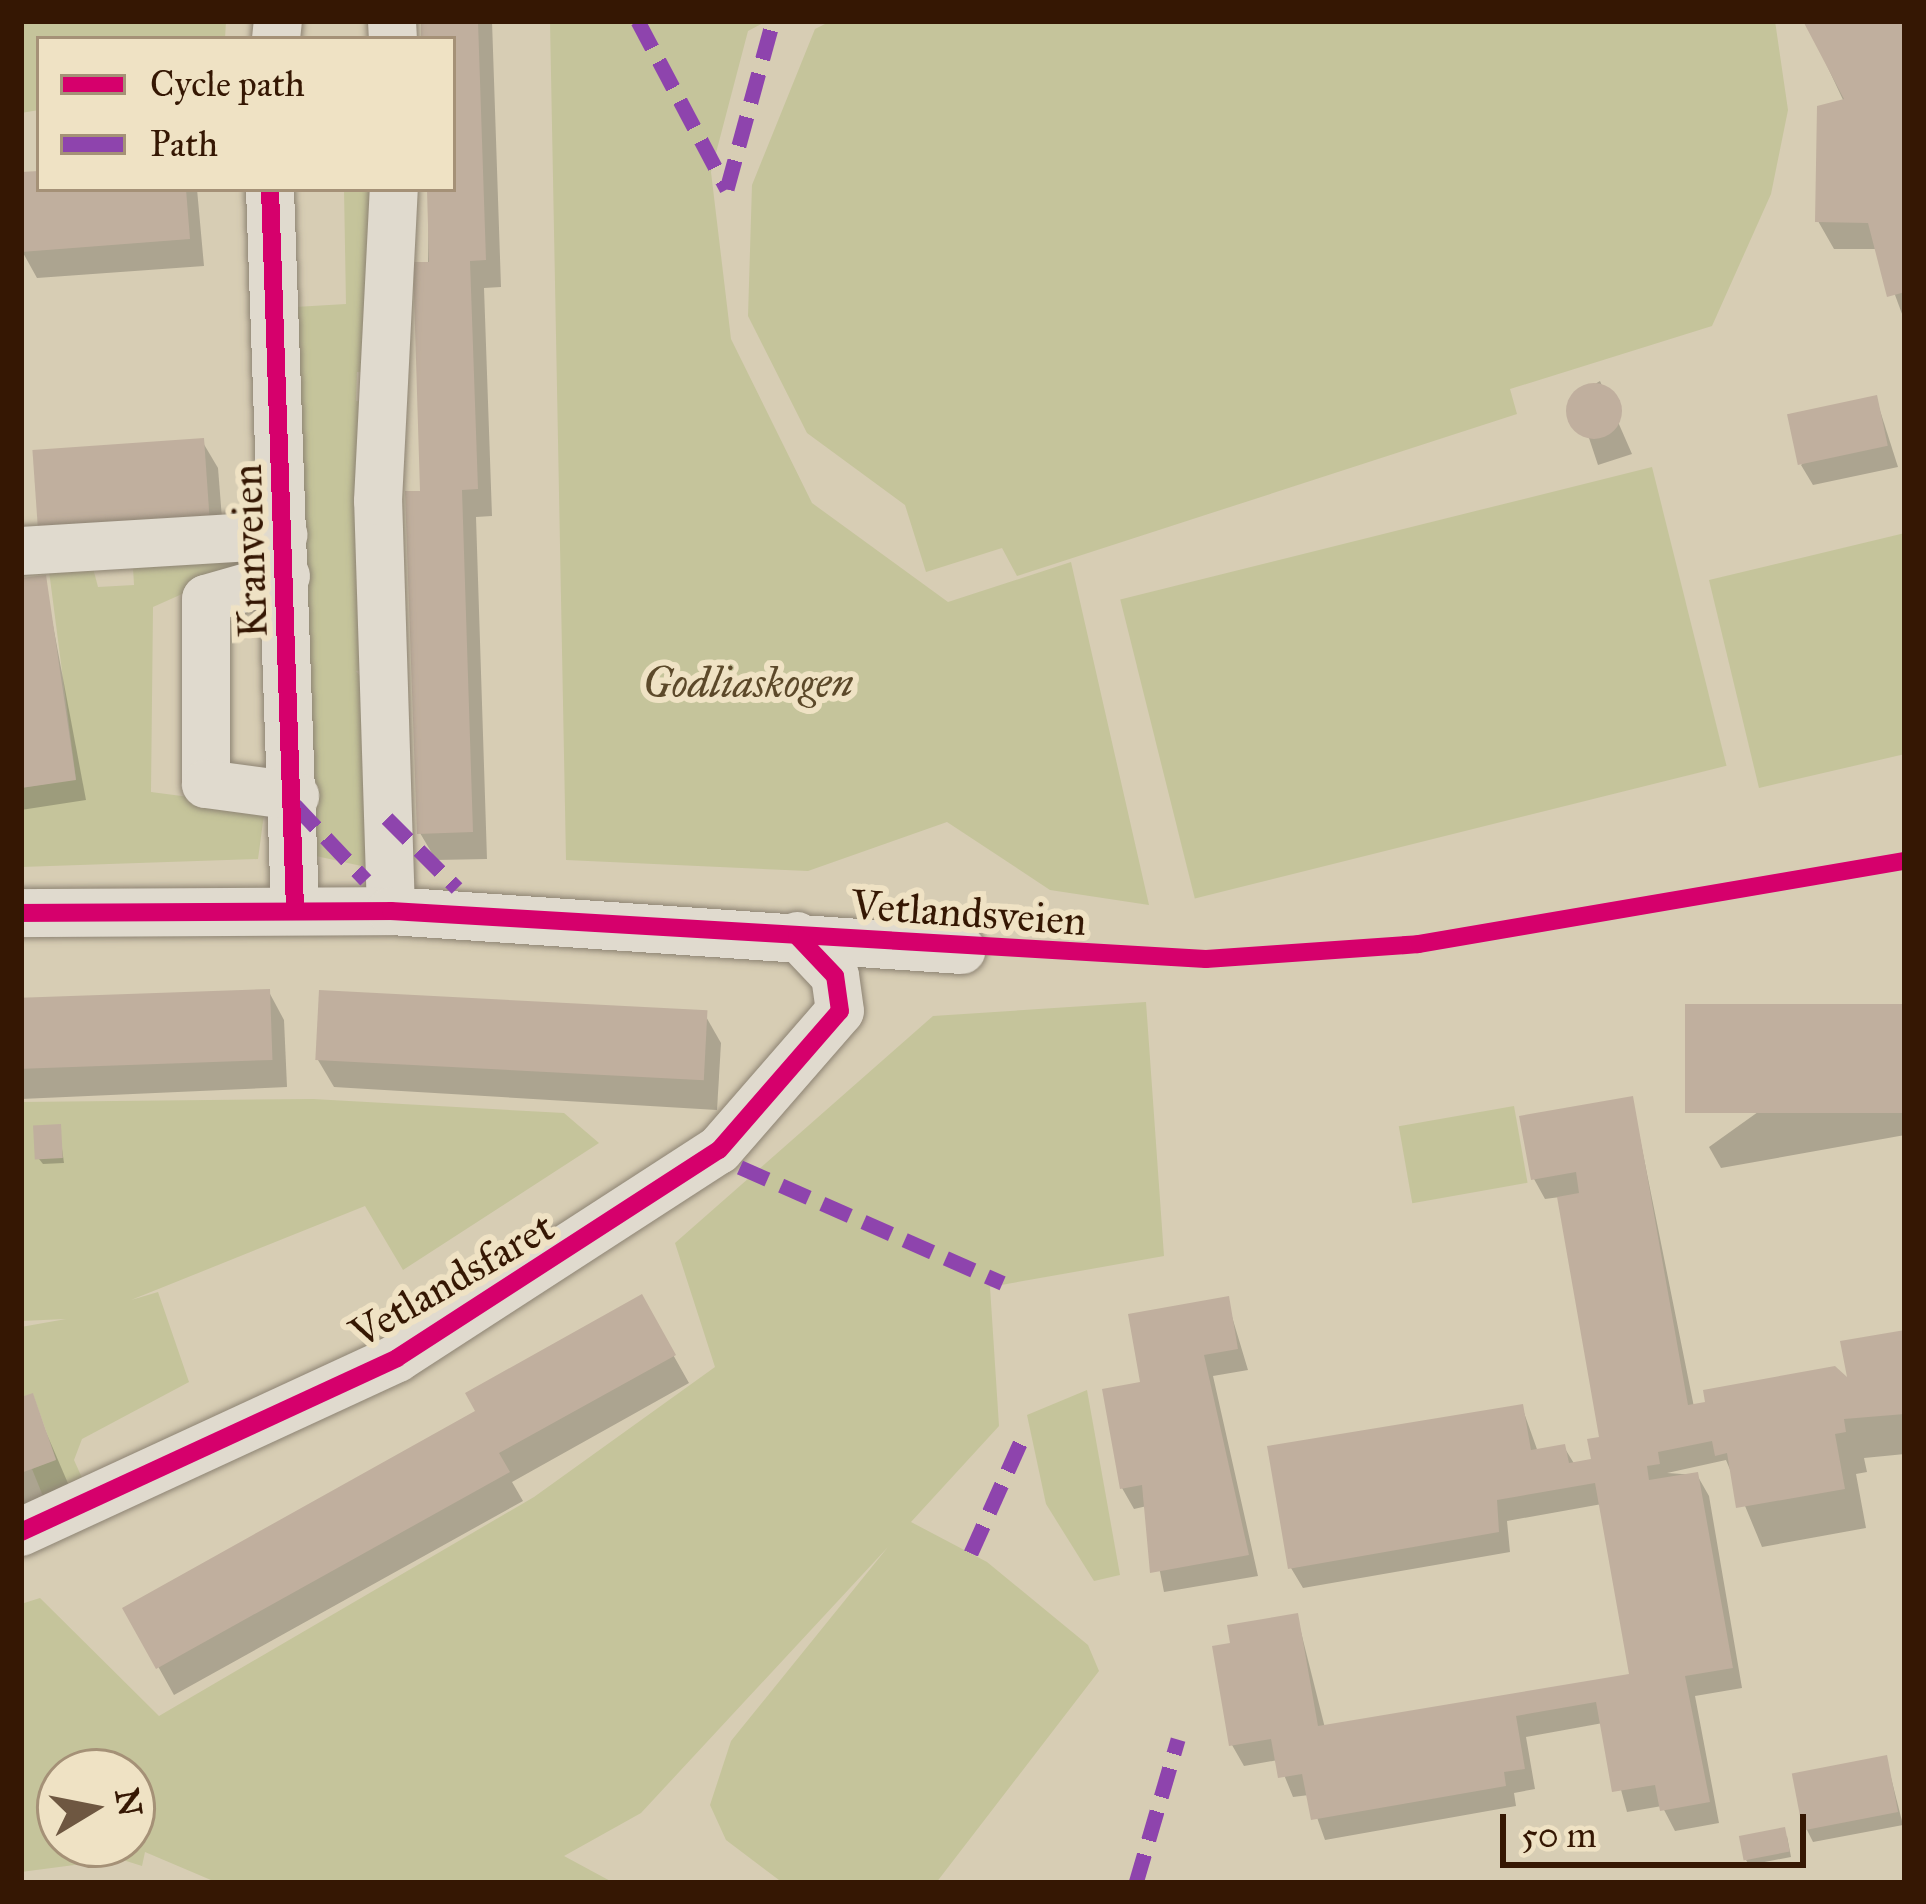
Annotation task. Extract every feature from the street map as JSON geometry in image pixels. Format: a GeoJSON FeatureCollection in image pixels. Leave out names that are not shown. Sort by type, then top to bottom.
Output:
{"type":"FeatureCollection","features":[{"type":"Feature","properties":{"kind":"street","name":"Kranveien"},"geometry":{"type":"LineString","coordinates":[[270,192],[295,796],[295,910]]}},
{"type":"Feature","properties":{"kind":"street"},"geometry":{"type":"LineString","coordinates":[[391,911],[378,501],[394,192]]}},
{"type":"Feature","properties":{"kind":"street"},"geometry":{"type":"LineString","coordinates":[[21,551],[285,555]]}},
{"type":"Feature","properties":{"kind":"street"},"geometry":{"type":"LineString","coordinates":[[285,555],[206,599],[206,784],[295,796]]}},
{"type":"Feature","properties":{"kind":"street","name":"Vetlandsveien"},"geometry":{"type":"LineString","coordinates":[[21,913],[391,911],[962,950]]}},
{"type":"Feature","properties":{"kind":"street","name":"Vetlandsfaret"},"geometry":{"type":"LineString","coordinates":[[21,1532],[397,1358],[719,1150],[840,1011],[835,976],[797,936]]}},
{"type":"Feature","properties":{"kind":"green space"},"geometry":{"type":"Polygon","coordinates":[[[21,21],[226,21],[225,36],[36,36],[36,110],[21,113],[21,21]]]}},
{"type":"Feature","properties":{"kind":"green space","name":"Godliaskogen"},"geometry":{"type":"Polygon","coordinates":[[[550,21],[767,21],[748,31],[711,172],[731,339],[812,503],[948,602],[1071,562],[1149,905],[1050,890],[947,822],[808,871],[566,860],[550,21]]]}},
{"type":"Feature","properties":{"kind":"green space"},"geometry":{"type":"Polygon","coordinates":[[[831,21],[1775,21],[1788,110],[1771,194],[1712,326],[1510,389],[1517,414],[1017,576],[1002,548],[926,572],[905,505],[807,433],[748,316],[752,185],[815,29],[831,21]]]}},
{"type":"Feature","properties":{"kind":"green space"},"geometry":{"type":"Polygon","coordinates":[[[344,192],[379,192],[371,372],[357,372],[356,401],[370,402],[369,670],[356,671],[368,684],[366,867],[316,856],[295,307],[346,304],[344,192]]]}},
{"type":"Feature","properties":{"kind":"green space"},"geometry":{"type":"Polygon","coordinates":[[[1652,467],[1727,766],[1195,898],[1120,600],[1652,467]]]}},
{"type":"Feature","properties":{"kind":"green space"},"geometry":{"type":"Polygon","coordinates":[[[1905,533],[1905,754],[1759,788],[1709,580],[1905,533]]]}},
{"type":"Feature","properties":{"kind":"green space"},"geometry":{"type":"Polygon","coordinates":[[[199,549],[256,561],[153,607],[151,792],[265,807],[258,859],[21,867],[21,788],[76,779],[48,563],[93,568],[98,587],[134,585],[133,567],[199,549]]]}},
{"type":"Feature","properties":{"kind":"green space"},"geometry":{"type":"Polygon","coordinates":[[[1146,1002],[1164,1256],[990,1287],[999,1426],[911,1522],[987,1562],[1088,1645],[1099,1671],[936,1883],[783,1883],[726,1840],[710,1805],[731,1741],[888,1547],[641,1813],[564,1856],[614,1883],[218,1883],[156,1857],[156,1748],[36,1748],[36,1868],[51,1868],[21,1872],[21,1604],[40,1598],[159,1716],[534,1497],[715,1367],[675,1243],[933,1016],[1146,1002]]]}},
{"type":"Feature","properties":{"kind":"green space"},"geometry":{"type":"Polygon","coordinates":[[[313,1099],[564,1113],[599,1143],[403,1270],[365,1206],[131,1300],[158,1292],[189,1382],[82,1439],[74,1460],[83,1480],[43,1496],[32,1469],[56,1459],[33,1394],[21,1397],[21,1327],[66,1319],[21,1321],[21,1102],[313,1099]]]}},
{"type":"Feature","properties":{"kind":"green space"},"geometry":{"type":"Polygon","coordinates":[[[1514,1106],[1528,1183],[1412,1203],[1399,1126],[1514,1106]]]}},
{"type":"Feature","properties":{"kind":"green space"},"geometry":{"type":"Polygon","coordinates":[[[1087,1390],[1120,1575],[1094,1581],[1046,1504],[1027,1415],[1087,1390]]]}},
{"type":"Feature","properties":{"kind":"building"},"geometry":{"type":"Polygon","coordinates":[[[421,21],[478,21],[486,260],[470,261],[478,489],[462,490],[473,832],[417,834],[405,491],[420,491],[413,262],[429,262],[427,192],[456,192],[456,36],[421,36],[421,21]]]}},
{"type":"Feature","properties":{"kind":"building"},"geometry":{"type":"Polygon","coordinates":[[[1803,21],[1905,21],[1905,292],[1887,297],[1868,223],[1815,222],[1817,106],[1844,99],[1803,21]]]}},
{"type":"Feature","properties":{"kind":"building"},"geometry":{"type":"Polygon","coordinates":[[[36,171],[36,192],[186,192],[190,239],[21,252],[21,172],[36,171]]]}},
{"type":"Feature","properties":{"kind":"building"},"geometry":{"type":"Polygon","coordinates":[[[1594,383],[1614,391],[1622,411],[1614,431],[1594,439],[1574,431],[1566,411],[1574,391],[1594,383]]]}},
{"type":"Feature","properties":{"kind":"building"},"geometry":{"type":"Polygon","coordinates":[[[1877,395],[1888,446],[1798,465],[1787,414],[1877,395]]]}},
{"type":"Feature","properties":{"kind":"building"},"geometry":{"type":"Polygon","coordinates":[[[204,438],[210,517],[38,529],[32,450],[204,438]]]}},
{"type":"Feature","properties":{"kind":"building"},"geometry":{"type":"Polygon","coordinates":[[[46,575],[76,780],[21,788],[21,578],[46,575]]]}},
{"type":"Feature","properties":{"kind":"building"},"geometry":{"type":"Polygon","coordinates":[[[270,989],[272,1060],[24,1069],[21,998],[270,989]]]}},
{"type":"Feature","properties":{"kind":"building"},"geometry":{"type":"Polygon","coordinates":[[[319,990],[707,1010],[704,1080],[315,1060],[319,990]]]}},
{"type":"Feature","properties":{"kind":"building"},"geometry":{"type":"Polygon","coordinates":[[[1685,1004],[1905,1004],[1905,1113],[1685,1113],[1685,1004]]]}},
{"type":"Feature","properties":{"kind":"building"},"geometry":{"type":"Polygon","coordinates":[[[1633,1096],[1688,1405],[1705,1402],[1703,1390],[1835,1366],[1847,1377],[1840,1341],[1905,1330],[1905,1414],[1844,1419],[1846,1432],[1835,1434],[1845,1489],[1736,1508],[1727,1453],[1715,1456],[1712,1441],[1658,1452],[1660,1464],[1647,1466],[1649,1480],[1698,1472],[1733,1668],[1685,1676],[1710,1802],[1660,1811],[1655,1785],[1612,1792],[1596,1702],[1516,1716],[1525,1769],[1504,1772],[1506,1786],[1311,1820],[1302,1774],[1278,1778],[1271,1739],[1229,1746],[1212,1646],[1230,1643],[1227,1625],[1298,1613],[1318,1726],[1629,1674],[1595,1483],[1497,1500],[1499,1532],[1288,1569],[1267,1446],[1523,1404],[1531,1450],[1565,1444],[1569,1463],[1591,1459],[1587,1439],[1599,1437],[1557,1197],[1579,1193],[1576,1172],[1531,1180],[1519,1116],[1633,1096]]]}},
{"type":"Feature","properties":{"kind":"building"},"geometry":{"type":"Polygon","coordinates":[[[61,1124],[63,1158],[35,1159],[33,1125],[61,1124]]]}},
{"type":"Feature","properties":{"kind":"building"},"geometry":{"type":"Polygon","coordinates":[[[642,1294],[676,1355],[499,1453],[510,1472],[156,1669],[122,1608],[475,1411],[465,1393],[642,1294]]]}},
{"type":"Feature","properties":{"kind":"building"},"geometry":{"type":"Polygon","coordinates":[[[1229,1296],[1238,1349],[1204,1355],[1249,1555],[1150,1573],[1142,1485],[1120,1489],[1102,1389],[1140,1382],[1128,1314],[1229,1296]]]}},
{"type":"Feature","properties":{"kind":"building"},"geometry":{"type":"Polygon","coordinates":[[[33,1393],[56,1460],[21,1473],[21,1397],[33,1393]]]}},
{"type":"Feature","properties":{"kind":"building"},"geometry":{"type":"Polygon","coordinates":[[[1887,1755],[1898,1812],[1803,1830],[1792,1774],[1887,1755]]]}},
{"type":"Feature","properties":{"kind":"building"},"geometry":{"type":"Polygon","coordinates":[[[1785,1827],[1790,1852],[1744,1861],[1739,1836],[1785,1827]]]}},
{"type":"Feature","properties":{"kind":"marked path"},"geometry":{"type":"LineString","coordinates":[[638,21],[727,189]]}},
{"type":"Feature","properties":{"kind":"marked path"},"geometry":{"type":"LineString","coordinates":[[727,189],[773,21]]}},
{"type":"Feature","properties":{"kind":"marked path"},"geometry":{"type":"LineString","coordinates":[[295,805],[366,880]]}},
{"type":"Feature","properties":{"kind":"marked path"},"geometry":{"type":"LineString","coordinates":[[387,818],[457,888]]}},
{"type":"Feature","properties":{"kind":"marked path"},"geometry":{"type":"LineString","coordinates":[[740,1167],[1003,1283]]}},
{"type":"Feature","properties":{"kind":"marked path"},"geometry":{"type":"LineString","coordinates":[[971,1553],[1022,1439]]}},
{"type":"Feature","properties":{"kind":"marked path"},"geometry":{"type":"LineString","coordinates":[[1136,1883],[1178,1739]]}},
{"type":"Feature","properties":{"kind":"cycle path"},"geometry":{"type":"LineString","coordinates":[[270,192],[295,910]]}},
{"type":"Feature","properties":{"kind":"cycle path"},"geometry":{"type":"LineString","coordinates":[[21,913],[391,911],[1206,959],[1418,944],[1905,861]]}},
{"type":"Feature","properties":{"kind":"cycle path"},"geometry":{"type":"LineString","coordinates":[[21,1532],[397,1358],[719,1150],[840,1011],[835,976],[797,936]]}}]}
